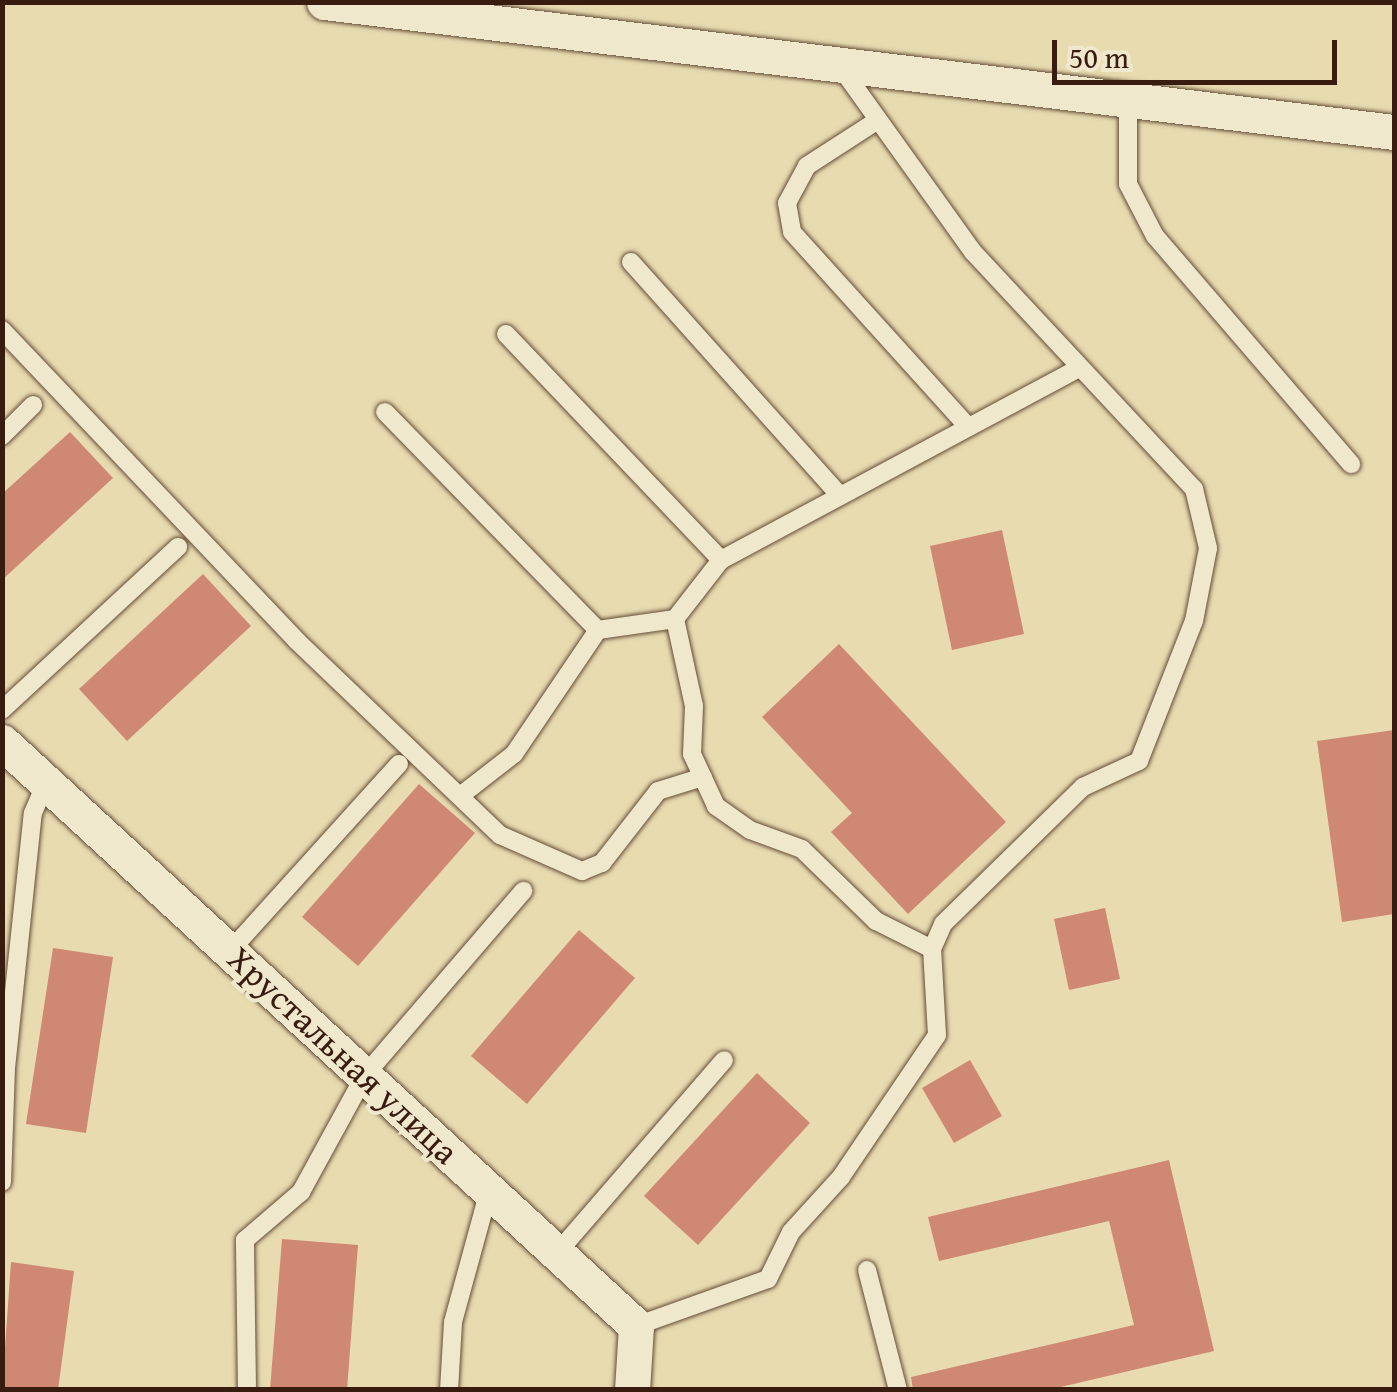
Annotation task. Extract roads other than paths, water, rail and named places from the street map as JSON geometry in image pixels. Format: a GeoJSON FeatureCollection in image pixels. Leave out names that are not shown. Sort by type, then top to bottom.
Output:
{"type":"FeatureCollection","features":[{"type":"Feature","properties":{"kind":"street"},"geometry":{"type":"LineString","coordinates":[[345,4],[1394,132]]}},
{"type":"Feature","properties":{"kind":"street","name":"Хрустальная улица"},"geometry":{"type":"LineString","coordinates":[[2,742],[636,1326]]}},
{"type":"Feature","properties":{"kind":"street"},"geometry":{"type":"LineString","coordinates":[[632,1390],[636,1326]]}},
{"type":"Feature","properties":{"kind":"lane"},"geometry":{"type":"LineString","coordinates":[[636,1326],[768,1278],[790,1232],[841,1177],[937,1034],[932,949],[943,924],[1083,787],[1139,761],[1194,621],[1208,548],[1194,489],[1077,369],[973,252],[838,65]]}},
{"type":"Feature","properties":{"kind":"lane"},"geometry":{"type":"LineString","coordinates":[[1128,100],[1128,184],[1156,236],[1351,464]]}},
{"type":"Feature","properties":{"kind":"lane"},"geometry":{"type":"LineString","coordinates":[[878,120],[807,166],[787,202],[792,232],[968,427]]}},
{"type":"Feature","properties":{"kind":"lane"},"geometry":{"type":"LineString","coordinates":[[631,262],[838,495]]}},
{"type":"Feature","properties":{"kind":"lane"},"geometry":{"type":"LineString","coordinates":[[2,330],[297,641],[500,835],[582,871],[602,863],[658,791],[703,778]]}},
{"type":"Feature","properties":{"kind":"lane"},"geometry":{"type":"LineString","coordinates":[[506,334],[721,560]]}},
{"type":"Feature","properties":{"kind":"lane"},"geometry":{"type":"LineString","coordinates":[[460,796],[514,754],[598,630],[675,619],[721,560],[1077,369]]}},
{"type":"Feature","properties":{"kind":"lane"},"geometry":{"type":"LineString","coordinates":[[2,436],[33,405]]}},
{"type":"Feature","properties":{"kind":"lane"},"geometry":{"type":"LineString","coordinates":[[384,412],[598,630]]}},
{"type":"Feature","properties":{"kind":"lane"},"geometry":{"type":"LineString","coordinates":[[2,710],[178,547]]}},
{"type":"Feature","properties":{"kind":"lane"},"geometry":{"type":"LineString","coordinates":[[675,619],[694,706],[692,754],[716,806],[750,830],[802,849],[876,921],[932,949]]}},
{"type":"Feature","properties":{"kind":"lane"},"geometry":{"type":"LineString","coordinates":[[230,951],[399,764]]}},
{"type":"Feature","properties":{"kind":"lane"},"geometry":{"type":"LineString","coordinates":[[2,1182],[33,814],[46,782]]}},
{"type":"Feature","properties":{"kind":"lane"},"geometry":{"type":"LineString","coordinates":[[247,1390],[244,1240],[301,1192],[365,1076],[523,890]]}},
{"type":"Feature","properties":{"kind":"lane"},"geometry":{"type":"LineString","coordinates":[[557,1252],[724,1060]]}},
{"type":"Feature","properties":{"kind":"lane"},"geometry":{"type":"LineString","coordinates":[[450,1390],[453,1322],[489,1190]]}},
{"type":"Feature","properties":{"kind":"lane"},"geometry":{"type":"LineString","coordinates":[[867,1270],[898,1390]]}}]}
